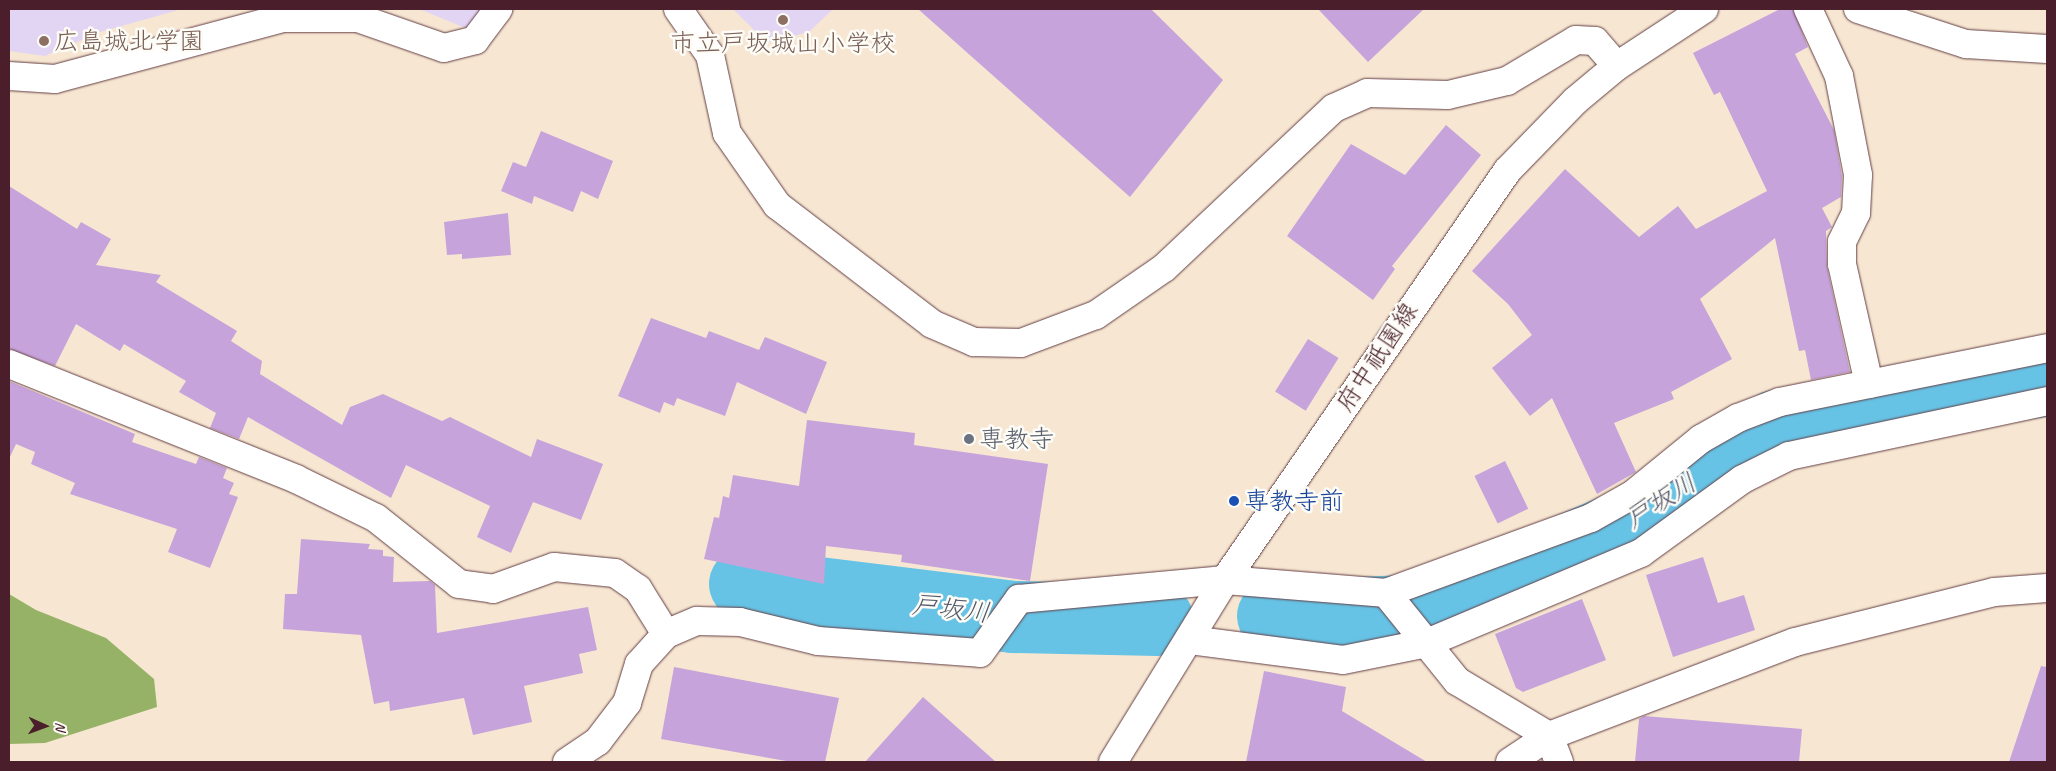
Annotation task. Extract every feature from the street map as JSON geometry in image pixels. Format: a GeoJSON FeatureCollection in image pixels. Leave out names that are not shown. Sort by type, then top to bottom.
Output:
{"type":"FeatureCollection","features":[{"type":"Feature","properties":{"kind":"street"},"geometry":{"type":"LineString","coordinates":[[9,76],[55,79],[282,18],[358,18],[444,48],[475,40],[498,9]]}},
{"type":"Feature","properties":{"kind":"street"},"geometry":{"type":"LineString","coordinates":[[678,9],[710,55],[727,133],[777,205],[932,324],[974,342],[1021,344],[1096,315],[1164,268],[1334,108],[1366,93],[1448,96],[1498,83],[1576,40],[1595,41],[1617,66]]}},
{"type":"Feature","properties":{"kind":"street","name":"府中祇園線"},"geometry":{"type":"LineString","coordinates":[[1113,762],[1190,640],[1225,580],[1508,171],[1575,101],[1617,66],[1704,9]]}},
{"type":"Feature","properties":{"kind":"street"},"geometry":{"type":"LineString","coordinates":[[1808,9],[1839,76],[1858,174],[1856,213],[1842,242],[1842,264],[1869,384]]}},
{"type":"Feature","properties":{"kind":"street"},"geometry":{"type":"LineString","coordinates":[[1858,9],[1966,44],[2047,49]]}},
{"type":"Feature","properties":{"kind":"street"},"geometry":{"type":"LineString","coordinates":[[567,762],[598,741],[627,703],[639,664],[666,634],[697,621],[740,622],[818,641],[980,653],[1020,599],[1225,580],[1386,593],[1591,518],[1632,496],[1701,439],[1738,418],[1780,402],[2047,348]]}},
{"type":"Feature","properties":{"kind":"street"},"geometry":{"type":"LineString","coordinates":[[9,364],[296,479],[376,518],[460,584],[493,589],[554,567],[615,573],[638,589],[666,634]]}},
{"type":"Feature","properties":{"kind":"street"},"geometry":{"type":"LineString","coordinates":[[1190,640],[1343,660],[1427,643],[1641,553],[1742,479],[1790,456],[2047,401]]}},
{"type":"Feature","properties":{"kind":"street"},"geometry":{"type":"LineString","coordinates":[[1510,762],[1549,736],[1795,642],[1994,592],[2047,588]]}},
{"type":"Feature","properties":{"kind":"street"},"geometry":{"type":"LineString","coordinates":[[1386,593],[1457,682],[1549,736],[1559,762]]}},
{"type":"Feature","properties":{"kind":"shaded area","name":"広島城北学園"},"geometry":{"type":"Polygon","coordinates":[[[9,9],[182,9],[100,32],[45,56],[9,51],[9,9]]]}},
{"type":"Feature","properties":{"kind":"shaded area"},"geometry":{"type":"Polygon","coordinates":[[[419,9],[481,9],[468,29],[419,9]]]}},
{"type":"Feature","properties":{"kind":"shaded area","name":"市立戸坂城山小学校"},"geometry":{"type":"Polygon","coordinates":[[[733,9],[833,9],[809,32],[767,43],[733,9]]]}},
{"type":"Feature","properties":{"kind":"green space"},"geometry":{"type":"Polygon","coordinates":[[[9,594],[36,610],[106,638],[154,679],[157,707],[45,743],[9,744],[9,594]]]}},
{"type":"Feature","properties":{"kind":"building"},"geometry":{"type":"Polygon","coordinates":[[[918,9],[1151,9],[1223,80],[1130,197],[918,9]]]}},
{"type":"Feature","properties":{"kind":"building"},"geometry":{"type":"Polygon","coordinates":[[[1318,9],[1424,9],[1368,62],[1318,9]]]}},
{"type":"Feature","properties":{"kind":"building"},"geometry":{"type":"Polygon","coordinates":[[[1780,9],[1793,9],[1808,47],[1795,54],[1834,130],[1842,176],[1841,197],[1822,208],[1832,227],[1826,231],[1827,267],[1850,372],[1811,380],[1805,350],[1799,351],[1775,238],[1700,299],[1732,359],[1671,392],[1674,399],[1614,423],[1636,472],[1597,494],[1552,398],[1530,416],[1492,368],[1532,335],[1508,304],[1472,271],[1565,169],[1639,237],[1678,206],[1696,229],[1767,191],[1720,92],[1714,95],[1693,53],[1780,9]]]}},
{"type":"Feature","properties":{"kind":"building"},"geometry":{"type":"Polygon","coordinates":[[[1446,125],[1481,155],[1392,266],[1395,269],[1373,300],[1287,236],[1351,144],[1405,175],[1446,125]]]}},
{"type":"Feature","properties":{"kind":"building"},"geometry":{"type":"Polygon","coordinates":[[[541,131],[613,161],[598,199],[581,191],[573,212],[534,196],[532,204],[501,191],[513,162],[526,167],[541,131]]]}},
{"type":"Feature","properties":{"kind":"building"},"geometry":{"type":"Polygon","coordinates":[[[9,186],[77,229],[81,222],[111,239],[96,265],[161,275],[156,282],[237,331],[231,341],[262,361],[260,374],[342,425],[350,407],[383,394],[442,421],[450,417],[531,457],[537,439],[603,464],[581,520],[533,502],[511,553],[477,537],[490,506],[406,465],[391,498],[248,417],[239,439],[210,428],[216,413],[179,392],[186,381],[124,344],[120,351],[76,324],[55,366],[9,349],[9,186]]]}},
{"type":"Feature","properties":{"kind":"building"},"geometry":{"type":"Polygon","coordinates":[[[508,213],[511,255],[462,259],[462,254],[447,255],[444,222],[508,213]]]}},
{"type":"Feature","properties":{"kind":"building"},"geometry":{"type":"Polygon","coordinates":[[[651,318],[706,338],[709,331],[759,350],[765,337],[827,362],[806,414],[737,382],[725,416],[677,398],[674,406],[664,402],[660,413],[618,396],[651,318]]]}},
{"type":"Feature","properties":{"kind":"building"},"geometry":{"type":"Polygon","coordinates":[[[1308,339],[1339,358],[1306,411],[1275,392],[1308,339]]]}},
{"type":"Feature","properties":{"kind":"building"},"geometry":{"type":"Polygon","coordinates":[[[9,381],[135,434],[132,442],[196,464],[199,457],[227,468],[223,478],[234,483],[229,494],[238,497],[210,568],[168,552],[177,529],[70,494],[75,483],[31,464],[35,452],[16,444],[9,459],[9,381]]]}},
{"type":"Feature","properties":{"kind":"building"},"geometry":{"type":"Polygon","coordinates":[[[807,420],[915,433],[914,445],[1048,464],[1030,581],[901,562],[902,555],[826,546],[824,584],[704,559],[714,517],[719,518],[723,496],[729,498],[733,475],[799,486],[807,420]]]}},
{"type":"Feature","properties":{"kind":"building"},"geometry":{"type":"Polygon","coordinates":[[[1505,461],[1528,509],[1498,524],[1474,476],[1505,461]]]}},
{"type":"Feature","properties":{"kind":"building"},"geometry":{"type":"Polygon","coordinates":[[[301,539],[370,544],[368,549],[383,550],[383,556],[394,557],[393,582],[430,581],[435,585],[437,633],[588,607],[597,650],[579,654],[583,673],[524,686],[532,722],[473,735],[464,698],[390,711],[389,701],[374,704],[361,635],[283,629],[285,594],[297,594],[301,539]]]}},
{"type":"Feature","properties":{"kind":"building"},"geometry":{"type":"Polygon","coordinates":[[[1703,557],[1718,603],[1744,595],[1755,630],[1673,657],[1646,575],[1703,557]]]}},
{"type":"Feature","properties":{"kind":"building"},"geometry":{"type":"Polygon","coordinates":[[[1582,599],[1606,660],[1523,692],[1516,688],[1495,634],[1582,599]]]}},
{"type":"Feature","properties":{"kind":"building"},"geometry":{"type":"Polygon","coordinates":[[[2041,666],[2047,667],[2047,762],[2009,762],[2041,666]]]}},
{"type":"Feature","properties":{"kind":"building"},"geometry":{"type":"Polygon","coordinates":[[[674,667],[839,698],[825,762],[792,762],[661,739],[674,667]]]}},
{"type":"Feature","properties":{"kind":"building"},"geometry":{"type":"Polygon","coordinates":[[[1264,671],[1346,687],[1342,711],[1427,762],[1246,762],[1264,671]]]}},
{"type":"Feature","properties":{"kind":"building"},"geometry":{"type":"Polygon","coordinates":[[[923,697],[996,762],[865,762],[923,697]]]}},
{"type":"Feature","properties":{"kind":"building"},"geometry":{"type":"Polygon","coordinates":[[[1644,716],[1802,729],[1799,762],[1635,762],[1639,719],[1644,716]]]}},
{"type":"Feature","properties":{"kind":"waterway","name":"戸坂川"},"geometry":{"type":"LineString","coordinates":[[1273,616],[1409,611],[1528,567],[1628,524],[1776,426],[2047,380]]}},
{"type":"Feature","properties":{"kind":"waterway","name":"戸坂川"},"geometry":{"type":"LineString","coordinates":[[745,584],[1012,617],[1158,620]]}},
{"type":"Feature","properties":{"kind":"place","name":"市立戸坂城山小学校"},"geometry":{"type":"Point","coordinates":[783,20]}},
{"type":"Feature","properties":{"kind":"place","name":"広島城北学園"},"geometry":{"type":"Point","coordinates":[44,41]}},
{"type":"Feature","properties":{"kind":"place","name":"専教寺"},"geometry":{"type":"Point","coordinates":[969,439]}},
{"type":"Feature","properties":{"kind":"place","name":"専教寺前"},"geometry":{"type":"Point","coordinates":[1234,501]}}]}
